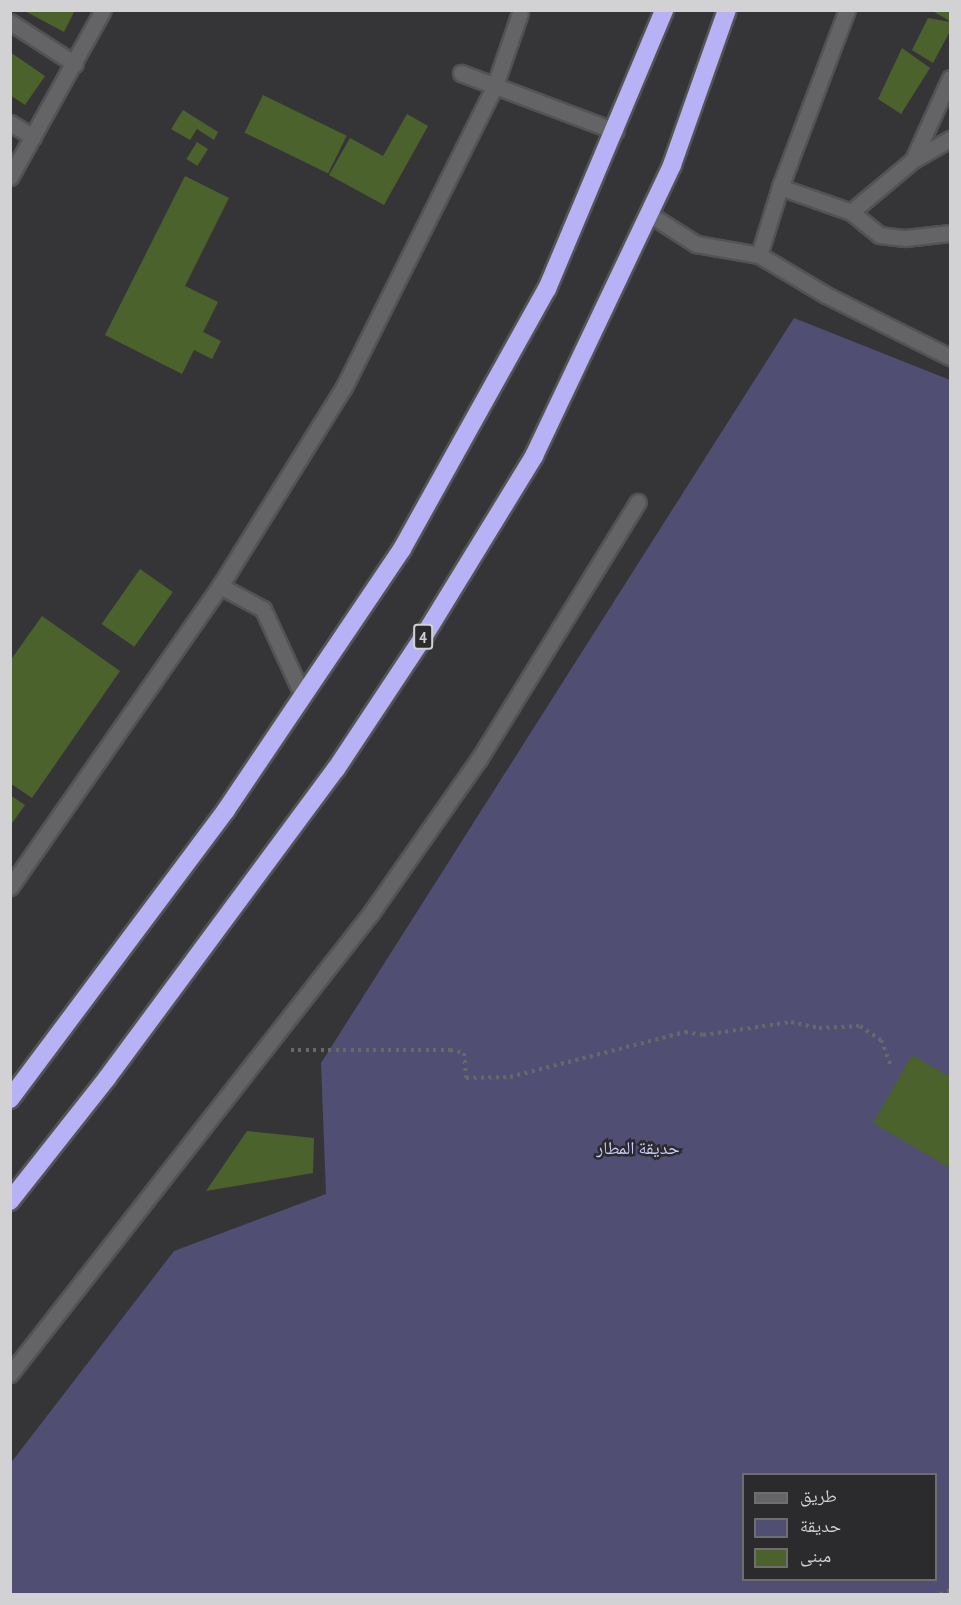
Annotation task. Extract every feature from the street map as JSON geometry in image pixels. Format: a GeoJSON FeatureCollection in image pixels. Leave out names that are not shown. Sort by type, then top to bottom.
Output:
{"type":"FeatureCollection","features":[{"type":"Feature","properties":{"kind":"highway"},"geometry":{"type":"LineString","coordinates":[[10,1099],[226,810],[402,549],[547,289],[664,10]]}},
{"type":"Feature","properties":{"kind":"highway","name":"4"},"geometry":{"type":"LineString","coordinates":[[10,1201],[107,1078],[336,769],[422,639],[534,456],[672,165],[727,10]]}},
{"type":"Feature","properties":{"kind":"street"},"geometry":{"type":"LineString","coordinates":[[10,177],[75,64],[103,10]]}},
{"type":"Feature","properties":{"kind":"street"},"geometry":{"type":"LineString","coordinates":[[759,255],[780,187],[847,10]]}},
{"type":"Feature","properties":{"kind":"street"},"geometry":{"type":"LineString","coordinates":[[10,887],[220,586],[344,387],[495,86],[520,12]]}},
{"type":"Feature","properties":{"kind":"street"},"geometry":{"type":"LineString","coordinates":[[10,22],[75,64]]}},
{"type":"Feature","properties":{"kind":"street"},"geometry":{"type":"LineString","coordinates":[[461,73],[615,131]]}},
{"type":"Feature","properties":{"kind":"street"},"geometry":{"type":"LineString","coordinates":[[913,160],[951,78]]}},
{"type":"Feature","properties":{"kind":"street"},"geometry":{"type":"LineString","coordinates":[[10,123],[33,137]]}},
{"type":"Feature","properties":{"kind":"street"},"geometry":{"type":"LineString","coordinates":[[851,212],[913,160],[951,139]]}},
{"type":"Feature","properties":{"kind":"street"},"geometry":{"type":"LineString","coordinates":[[780,187],[851,212],[879,235],[905,238],[951,233]]}},
{"type":"Feature","properties":{"kind":"street"},"geometry":{"type":"LineString","coordinates":[[649,214],[696,244],[759,255],[826,295],[951,357]]}},
{"type":"Feature","properties":{"kind":"street"},"geometry":{"type":"LineString","coordinates":[[10,1374],[370,913],[479,759],[638,502]]}},
{"type":"Feature","properties":{"kind":"street"},"geometry":{"type":"LineString","coordinates":[[220,586],[262,609],[303,696]]}},
{"type":"Feature","properties":{"kind":"path"},"geometry":{"type":"LineString","coordinates":[[266,1049],[450,1050],[464,1053],[466,1078],[510,1077],[685,1032],[703,1035],[791,1022],[819,1028],[860,1026],[881,1040],[890,1064]]}},
{"type":"Feature","properties":{"kind":"path"},"geometry":{"type":"LineString","coordinates":[[940,1594],[951,1590]]}},
{"type":"Feature","properties":{"kind":"green space","name":"حديقة المطار"},"geometry":{"type":"Polygon","coordinates":[[[794,318],[950,380],[950,1594],[11,1594],[10,1464],[174,1251],[326,1194],[321,1063],[794,318]]]}},
{"type":"Feature","properties":{"kind":"building"},"geometry":{"type":"Polygon","coordinates":[[[23,10],[75,10],[64,32],[23,10]]]}},
{"type":"Feature","properties":{"kind":"building"},"geometry":{"type":"Polygon","coordinates":[[[931,10],[950,10],[950,21],[931,10]]]}},
{"type":"Feature","properties":{"kind":"building"},"geometry":{"type":"Polygon","coordinates":[[[928,18],[950,22],[950,31],[933,63],[912,50],[928,18]]]}},
{"type":"Feature","properties":{"kind":"building"},"geometry":{"type":"Polygon","coordinates":[[[902,48],[930,68],[901,114],[878,99],[902,48]]]}},
{"type":"Feature","properties":{"kind":"building"},"geometry":{"type":"Polygon","coordinates":[[[10,52],[45,76],[25,105],[10,95],[10,52]]]}},
{"type":"Feature","properties":{"kind":"building"},"geometry":{"type":"Polygon","coordinates":[[[263,95],[347,136],[328,174],[245,133],[263,95]]]}},
{"type":"Feature","properties":{"kind":"building"},"geometry":{"type":"Polygon","coordinates":[[[183,110],[218,132],[214,140],[197,129],[190,140],[171,129],[183,110]]]}},
{"type":"Feature","properties":{"kind":"building"},"geometry":{"type":"Polygon","coordinates":[[[407,114],[428,126],[384,205],[329,175],[350,138],[383,156],[407,114]]]}},
{"type":"Feature","properties":{"kind":"building"},"geometry":{"type":"Polygon","coordinates":[[[197,142],[208,149],[197,166],[186,159],[197,142]]]}},
{"type":"Feature","properties":{"kind":"building"},"geometry":{"type":"Polygon","coordinates":[[[185,176],[229,198],[185,286],[218,302],[203,332],[221,341],[212,359],[194,350],[182,374],[105,335],[185,176]]]}},
{"type":"Feature","properties":{"kind":"building"},"geometry":{"type":"Polygon","coordinates":[[[140,569],[173,592],[134,647],[102,624],[140,569]]]}},
{"type":"Feature","properties":{"kind":"building"},"geometry":{"type":"Polygon","coordinates":[[[42,616],[120,671],[32,798],[10,783],[10,661],[42,616]]]}},
{"type":"Feature","properties":{"kind":"building"},"geometry":{"type":"Polygon","coordinates":[[[10,795],[25,805],[10,826],[10,795]]]}},
{"type":"Feature","properties":{"kind":"building"},"geometry":{"type":"Polygon","coordinates":[[[912,1055],[950,1077],[950,1168],[873,1123],[912,1055]]]}},
{"type":"Feature","properties":{"kind":"building"},"geometry":{"type":"Polygon","coordinates":[[[247,1131],[314,1138],[313,1173],[206,1191],[247,1131]]]}}]}
